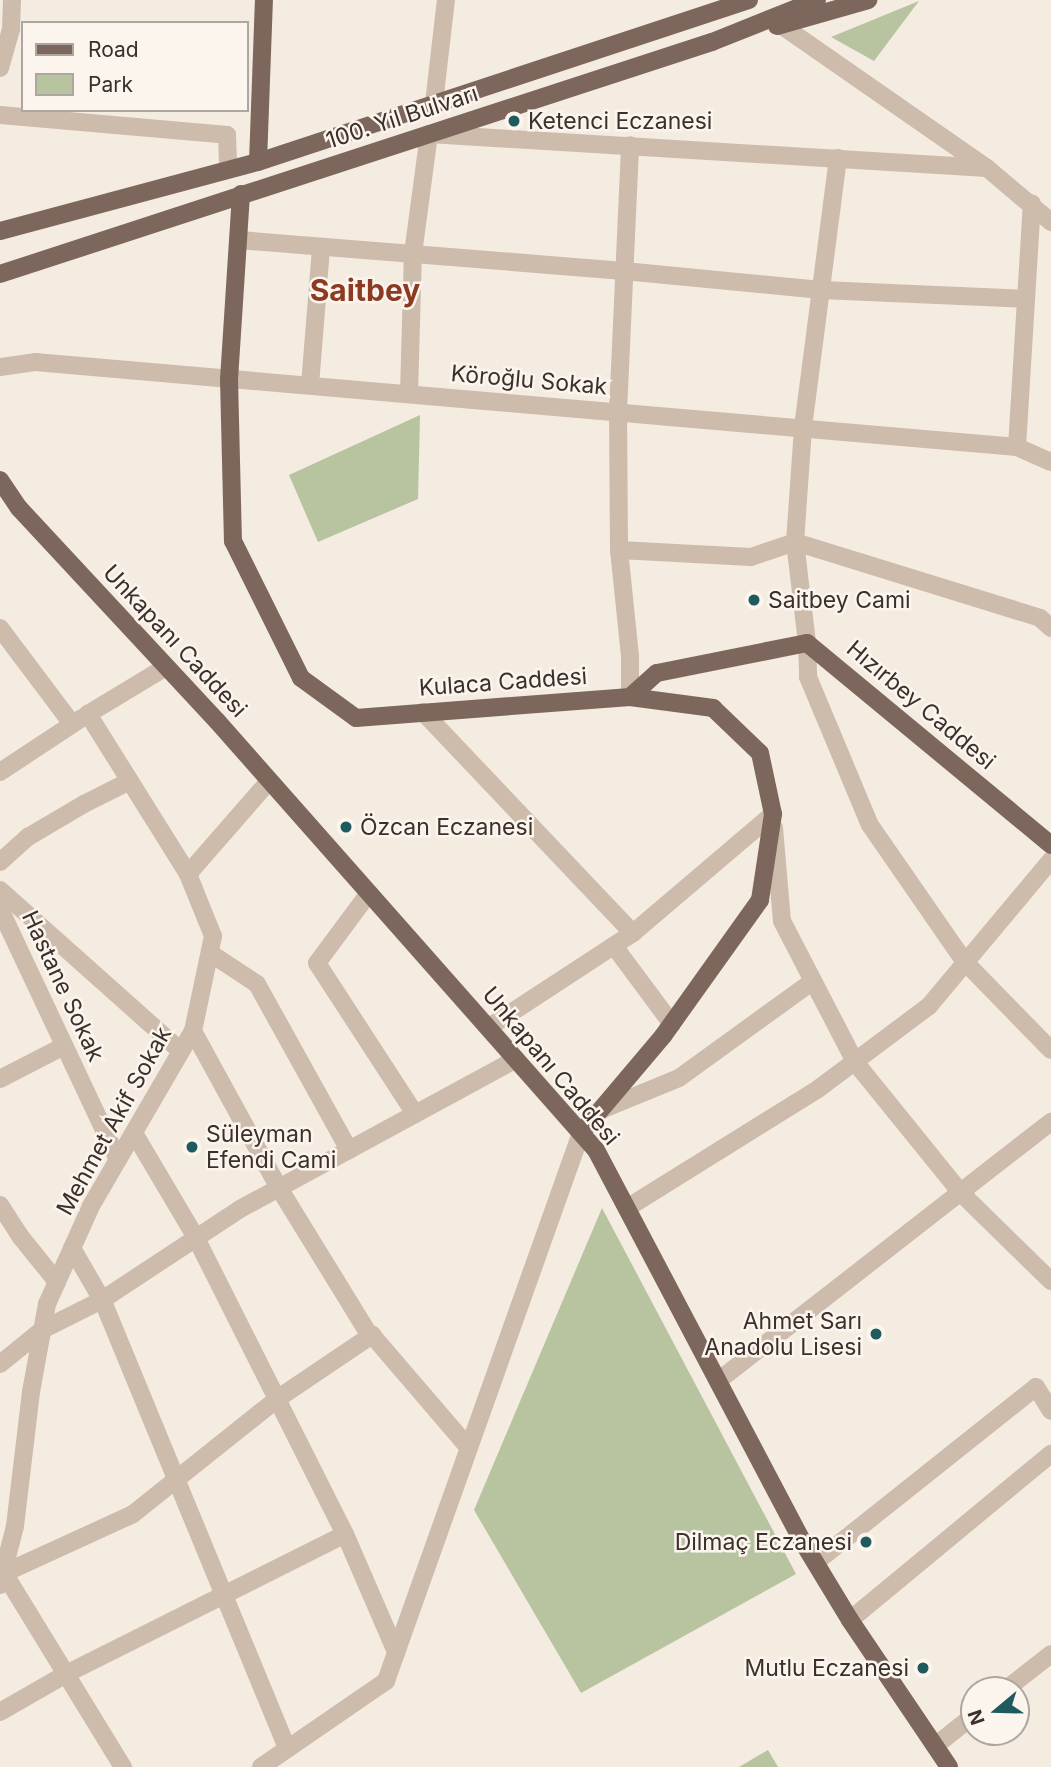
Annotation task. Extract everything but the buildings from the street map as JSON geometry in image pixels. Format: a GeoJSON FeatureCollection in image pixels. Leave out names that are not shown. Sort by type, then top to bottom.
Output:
{"type":"FeatureCollection","features":[{"type":"Feature","properties":{"kind":"main road"},"geometry":{"type":"LineString","coordinates":[[258,162],[264,0]]}},
{"type":"Feature","properties":{"kind":"main road"},"geometry":{"type":"LineString","coordinates":[[698,18],[718,0]]}},
{"type":"Feature","properties":{"kind":"main road","name":"100. Yıl Bulvarı"},"geometry":{"type":"LineString","coordinates":[[0,231],[258,162],[749,0]]}},
{"type":"Feature","properties":{"kind":"main road","name":"100. Yıl Bulvarı"},"geometry":{"type":"LineString","coordinates":[[0,274],[712,42],[817,0]]}},
{"type":"Feature","properties":{"kind":"main road"},"geometry":{"type":"LineString","coordinates":[[712,42],[868,0]]}},
{"type":"Feature","properties":{"kind":"main road","name":"Kulaca Caddesi"},"geometry":{"type":"LineString","coordinates":[[241,194],[229,379],[233,541],[301,678],[356,718],[630,697],[713,708],[760,753],[773,814],[760,900],[672,1024],[582,1133]]}},
{"type":"Feature","properties":{"kind":"main road","name":"Unkapanı Caddesi"},"geometry":{"type":"LineString","coordinates":[[0,480],[19,508],[269,780],[596,1150],[816,1562],[850,1620],[949,1767]]}},
{"type":"Feature","properties":{"kind":"main road"},"geometry":{"type":"LineString","coordinates":[[630,697],[657,673],[807,643]]}},
{"type":"Feature","properties":{"kind":"main road","name":"Hızırbey Caddesi"},"geometry":{"type":"LineString","coordinates":[[807,643],[1051,845]]}},
{"type":"Feature","properties":{"kind":"street"},"geometry":{"type":"LineString","coordinates":[[0,68],[12,0]]}},
{"type":"Feature","properties":{"kind":"street"},"geometry":{"type":"LineString","coordinates":[[434,103],[446,0]]}},
{"type":"Feature","properties":{"kind":"street"},"geometry":{"type":"LineString","coordinates":[[780,25],[987,168],[1032,203],[1051,222]]}},
{"type":"Feature","properties":{"kind":"street"},"geometry":{"type":"LineString","coordinates":[[0,115],[227,135],[228,169]]}},
{"type":"Feature","properties":{"kind":"street"},"geometry":{"type":"LineString","coordinates":[[409,394],[413,254],[429,134],[987,168]]}},
{"type":"Feature","properties":{"kind":"street"},"geometry":{"type":"LineString","coordinates":[[630,145],[618,412],[619,550],[630,656],[630,697]]}},
{"type":"Feature","properties":{"kind":"street"},"geometry":{"type":"LineString","coordinates":[[838,158],[803,428],[795,542],[807,643],[808,677],[870,825],[965,962],[1051,1050]]}},
{"type":"Feature","properties":{"kind":"street"},"geometry":{"type":"LineString","coordinates":[[1017,446],[1032,203]]}},
{"type":"Feature","properties":{"kind":"street"},"geometry":{"type":"LineString","coordinates":[[239,240],[625,271],[821,290],[1026,299]]}},
{"type":"Feature","properties":{"kind":"street"},"geometry":{"type":"LineString","coordinates":[[310,385],[321,247]]}},
{"type":"Feature","properties":{"kind":"street","name":"Köroğlu Sokak"},"geometry":{"type":"LineString","coordinates":[[0,367],[35,362],[1017,446],[1051,461]]}},
{"type":"Feature","properties":{"kind":"street"},"geometry":{"type":"LineString","coordinates":[[619,550],[751,557],[795,542],[1040,618],[1051,628]]}},
{"type":"Feature","properties":{"kind":"street"},"geometry":{"type":"LineString","coordinates":[[0,628],[72,724]]}},
{"type":"Feature","properties":{"kind":"street"},"geometry":{"type":"LineString","coordinates":[[0,772],[166,667]]}},
{"type":"Feature","properties":{"kind":"street"},"geometry":{"type":"LineString","coordinates":[[423,712],[633,933]]}},
{"type":"Feature","properties":{"kind":"street","name":"Mehmet Akif Sokak"},"geometry":{"type":"LineString","coordinates":[[1,1578],[15,1525],[47,1304],[72,1248],[118,1160],[193,1031],[213,936],[188,874],[88,714]]}},
{"type":"Feature","properties":{"kind":"street"},"geometry":{"type":"LineString","coordinates":[[188,874],[269,780]]}},
{"type":"Feature","properties":{"kind":"street"},"geometry":{"type":"LineString","coordinates":[[0,862],[29,837],[84,804],[130,781]]}},
{"type":"Feature","properties":{"kind":"street"},"geometry":{"type":"LineString","coordinates":[[488,1028],[633,933],[773,814]]}},
{"type":"Feature","properties":{"kind":"street"},"geometry":{"type":"LineString","coordinates":[[773,814],[782,921],[855,1062],[961,1193],[1051,1281]]}},
{"type":"Feature","properties":{"kind":"street"},"geometry":{"type":"LineString","coordinates":[[627,1208],[818,1089],[929,1006],[1051,860]]}},
{"type":"Feature","properties":{"kind":"street"},"geometry":{"type":"LineString","coordinates":[[0,890],[181,1051]]}},
{"type":"Feature","properties":{"kind":"street"},"geometry":{"type":"LineString","coordinates":[[369,893],[317,963],[415,1114]]}},
{"type":"Feature","properties":{"kind":"street","name":"Hastane Sokak"},"geometry":{"type":"LineString","coordinates":[[0,909],[118,1160]]}},
{"type":"Feature","properties":{"kind":"street"},"geometry":{"type":"LineString","coordinates":[[614,946],[672,1024]]}},
{"type":"Feature","properties":{"kind":"street"},"geometry":{"type":"LineString","coordinates":[[210,953],[257,984],[349,1150]]}},
{"type":"Feature","properties":{"kind":"street"},"geometry":{"type":"LineString","coordinates":[[601,1110],[679,1078],[813,981]]}},
{"type":"Feature","properties":{"kind":"street"},"geometry":{"type":"LineString","coordinates":[[193,1031],[279,1188],[370,1336],[469,1448]]}},
{"type":"Feature","properties":{"kind":"street"},"geometry":{"type":"LineString","coordinates":[[0,1079],[64,1046]]}},
{"type":"Feature","properties":{"kind":"street"},"geometry":{"type":"LineString","coordinates":[[3,1354],[42,1330],[102,1300],[196,1238],[279,1188],[516,1059]]}},
{"type":"Feature","properties":{"kind":"street"},"geometry":{"type":"LineString","coordinates":[[718,1381],[1051,1122]]}},
{"type":"Feature","properties":{"kind":"street"},"geometry":{"type":"LineString","coordinates":[[134,1133],[196,1238],[345,1534],[396,1652]]}},
{"type":"Feature","properties":{"kind":"street"},"geometry":{"type":"LineString","coordinates":[[261,1767],[386,1681],[582,1133]]}},
{"type":"Feature","properties":{"kind":"street"},"geometry":{"type":"LineString","coordinates":[[0,1205],[20,1236],[57,1282]]}},
{"type":"Feature","properties":{"kind":"street"},"geometry":{"type":"LineString","coordinates":[[72,1248],[102,1300],[286,1748]]}},
{"type":"Feature","properties":{"kind":"street"},"geometry":{"type":"LineString","coordinates":[[123,1767],[66,1674],[1,1578],[133,1514],[277,1399],[370,1336]]}},
{"type":"Feature","properties":{"kind":"street"},"geometry":{"type":"LineString","coordinates":[[816,1562],[1036,1387],[1051,1411]]}},
{"type":"Feature","properties":{"kind":"street"},"geometry":{"type":"LineString","coordinates":[[850,1620],[1051,1454]]}},
{"type":"Feature","properties":{"kind":"street"},"geometry":{"type":"LineString","coordinates":[[0,1712],[66,1674],[345,1534]]}},
{"type":"Feature","properties":{"kind":"street"},"geometry":{"type":"LineString","coordinates":[[1023,1676],[1051,1654]]}},
{"type":"Feature","properties":{"kind":"street"},"geometry":{"type":"LineString","coordinates":[[935,1745],[960,1726]]}},
{"type":"Feature","properties":{"kind":"green space"},"geometry":{"type":"Polygon","coordinates":[[[919,1],[874,61],[831,37],[919,1]]]}},
{"type":"Feature","properties":{"kind":"green space"},"geometry":{"type":"Polygon","coordinates":[[[420,415],[418,499],[318,542],[289,475],[420,415]]]}},
{"type":"Feature","properties":{"kind":"green space"},"geometry":{"type":"Polygon","coordinates":[[[602,1208],[796,1574],[581,1693],[474,1510],[602,1208]]]}},
{"type":"Feature","properties":{"kind":"green space"},"geometry":{"type":"Polygon","coordinates":[[[768,1750],[778,1767],[739,1767],[768,1750]]]}},
{"type":"Feature","properties":{"kind":"place","name":"Ketenci Eczanesi"},"geometry":{"type":"Point","coordinates":[514,121]}},
{"type":"Feature","properties":{"kind":"place","name":"Saitbey Cami"},"geometry":{"type":"Point","coordinates":[754,600]}},
{"type":"Feature","properties":{"kind":"place","name":"Özcan Eczanesi"},"geometry":{"type":"Point","coordinates":[346,827]}},
{"type":"Feature","properties":{"kind":"place","name":"Süleyman Efendi Cami"},"geometry":{"type":"Point","coordinates":[192,1147]}},
{"type":"Feature","properties":{"kind":"place","name":"Ahmet Sarı Anadolu Lisesi"},"geometry":{"type":"Point","coordinates":[876,1334]}},
{"type":"Feature","properties":{"kind":"place","name":"Dilmaç Eczanesi"},"geometry":{"type":"Point","coordinates":[866,1542]}},
{"type":"Feature","properties":{"kind":"place","name":"Mutlu Eczanesi"},"geometry":{"type":"Point","coordinates":[923,1668]}},
{"type":"Feature","properties":{"kind":"district","name":"Saitbey"},"geometry":{"type":"Point","coordinates":[365,290]}}]}
